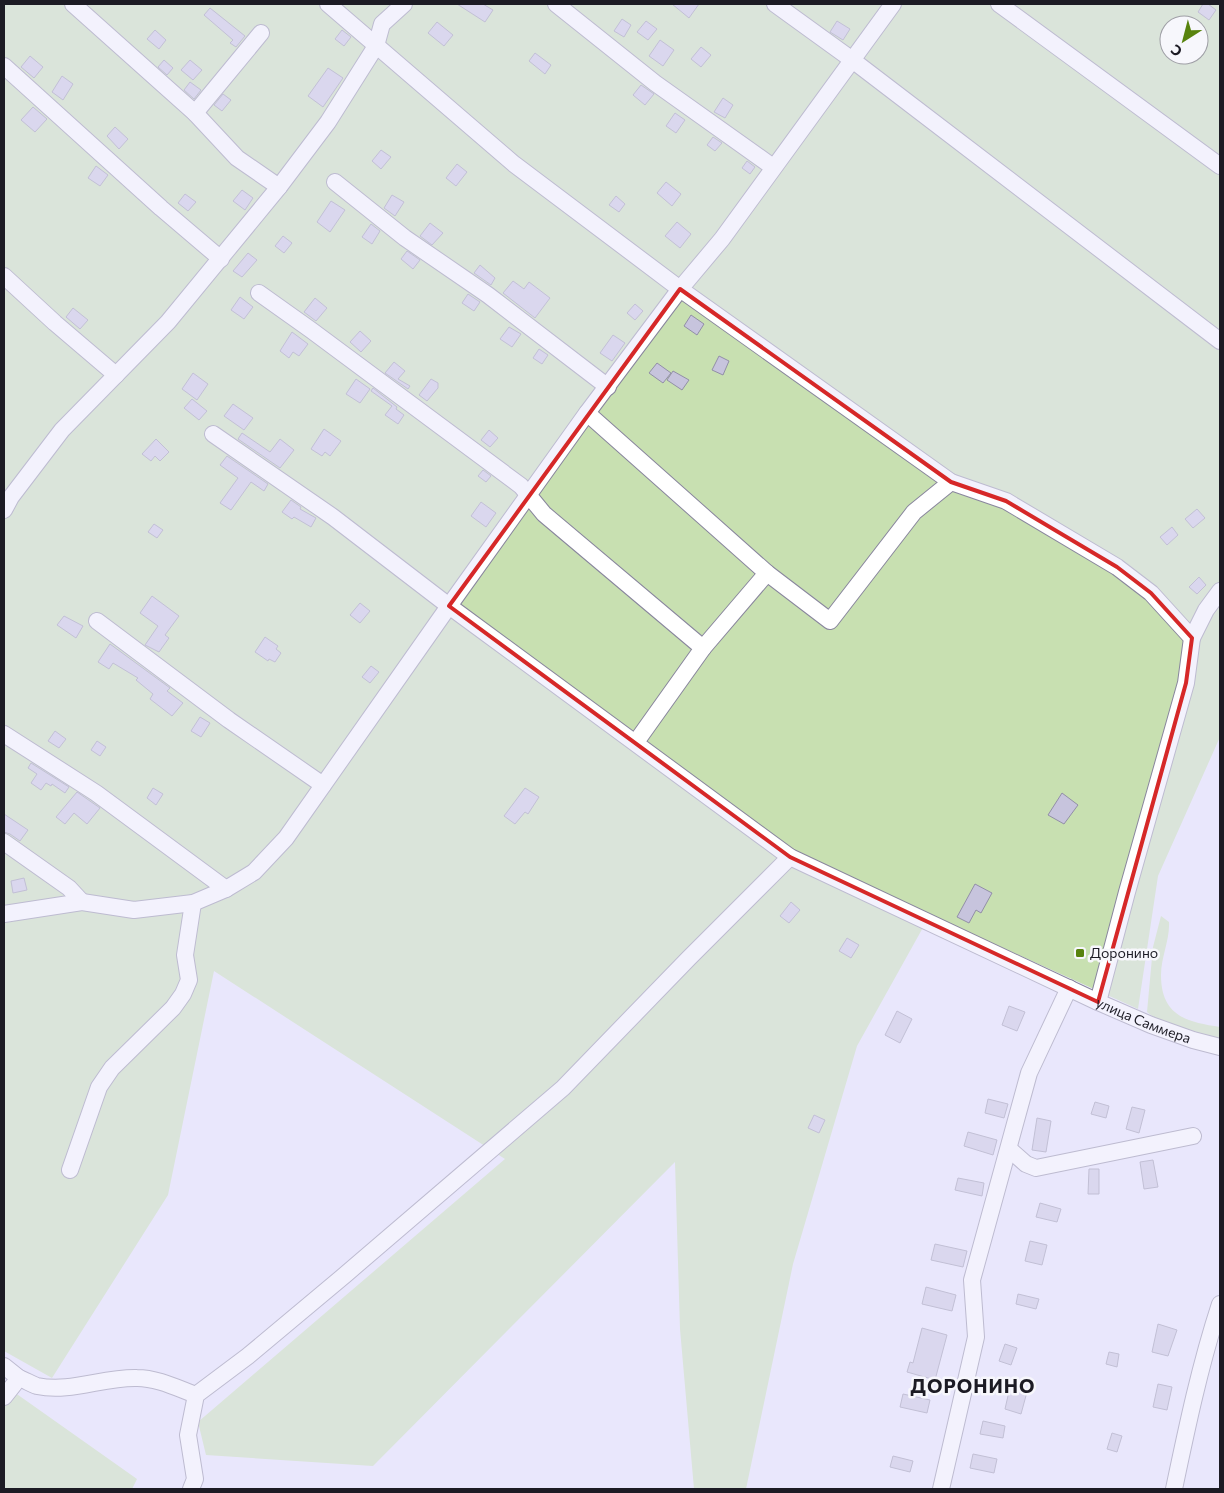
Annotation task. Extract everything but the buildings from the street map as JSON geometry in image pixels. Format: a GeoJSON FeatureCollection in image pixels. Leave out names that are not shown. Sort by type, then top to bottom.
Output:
{"type":"FeatureCollection","features":[{"type":"Feature","properties":{"kind":"street"},"geometry":{"type":"LineString","coordinates":[[73,4],[195,112],[237,158],[279,187]]}},
{"type":"Feature","properties":{"kind":"street"},"geometry":{"type":"LineString","coordinates":[[328,4],[514,164],[680,289],[951,482],[1006,501],[1117,567],[1150,593],[1192,638]]}},
{"type":"Feature","properties":{"kind":"street"},"geometry":{"type":"LineString","coordinates":[[6,500],[62,430],[168,322],[279,187],[328,122],[376,46],[382,24],[404,4]]}},
{"type":"Feature","properties":{"kind":"street"},"geometry":{"type":"LineString","coordinates":[[556,4],[655,83],[773,168]]}},
{"type":"Feature","properties":{"kind":"street"},"geometry":{"type":"LineString","coordinates":[[775,4],[851,59],[1220,341]]}},
{"type":"Feature","properties":{"kind":"street"},"geometry":{"type":"LineString","coordinates":[[4,914],[82,902],[134,910],[193,903],[226,889],[254,872],[286,838],[587,413],[680,289],[722,238],[893,4]]}},
{"type":"Feature","properties":{"kind":"street"},"geometry":{"type":"LineString","coordinates":[[999,4],[1220,166]]}},
{"type":"Feature","properties":{"kind":"street"},"geometry":{"type":"LineString","coordinates":[[195,112],[261,33]]}},
{"type":"Feature","properties":{"kind":"street"},"geometry":{"type":"LineString","coordinates":[[4,66],[161,208],[221,259]]}},
{"type":"Feature","properties":{"kind":"street"},"geometry":{"type":"LineString","coordinates":[[335,182],[405,238],[488,296],[608,387]]}},
{"type":"Feature","properties":{"kind":"street"},"geometry":{"type":"LineString","coordinates":[[4,276],[116,375]]}},
{"type":"Feature","properties":{"kind":"street"},"geometry":{"type":"LineString","coordinates":[[259,293],[521,486],[544,514],[703,648]]}},
{"type":"Feature","properties":{"kind":"street"},"geometry":{"type":"LineString","coordinates":[[587,413],[767,573],[830,621],[914,512],[951,482]]}},
{"type":"Feature","properties":{"kind":"street","name":"улица Саммера"},"geometry":{"type":"LineString","coordinates":[[213,434],[333,517],[449,606],[790,857],[1098,1002],[1151,1025],[1193,1040],[1220,1047]]}},
{"type":"Feature","properties":{"kind":"street"},"geometry":{"type":"LineString","coordinates":[[636,742],[703,648],[767,573]]}},
{"type":"Feature","properties":{"kind":"street"},"geometry":{"type":"LineString","coordinates":[[1098,1002],[1145,825],[1186,682],[1192,638],[1206,610],[1220,591]]}},
{"type":"Feature","properties":{"kind":"street"},"geometry":{"type":"LineString","coordinates":[[97,621],[230,720],[324,785]]}},
{"type":"Feature","properties":{"kind":"street"},"geometry":{"type":"LineString","coordinates":[[4,734],[96,793],[226,889]]}},
{"type":"Feature","properties":{"kind":"street"},"geometry":{"type":"LineString","coordinates":[[4,842],[69,888],[82,902]]}},
{"type":"Feature","properties":{"kind":"street"},"geometry":{"type":"LineString","coordinates":[[193,1484],[188,1436],[196,1395],[248,1356],[346,1274],[562,1088],[790,857]]}},
{"type":"Feature","properties":{"kind":"street"},"geometry":{"type":"LineString","coordinates":[[70,1170],[99,1087],[112,1068],[173,1008],[183,994],[189,980],[185,955],[193,903]]}},
{"type":"Feature","properties":{"kind":"street"},"geometry":{"type":"LineString","coordinates":[[941,1489],[976,1337],[972,1280],[1029,1073],[1069,988]]}},
{"type":"Feature","properties":{"kind":"street"},"geometry":{"type":"LineString","coordinates":[[1008,1149],[1026,1164],[1036,1168],[1193,1136]]}},
{"type":"Feature","properties":{"kind":"street"},"geometry":{"type":"LineString","coordinates":[[1174,1489],[1190,1410],[1220,1304]]}},
{"type":"Feature","properties":{"kind":"street"},"geometry":{"type":"LineString","coordinates":[[4,1366],[19,1378],[36,1385],[79,1387],[137,1378],[156,1381],[196,1395]]}},
{"type":"Feature","properties":{"kind":"street"},"geometry":{"type":"LineString","coordinates":[[4,1397],[19,1378]]}},
{"type":"Feature","properties":{"kind":"highlighted area"},"geometry":{"type":"Polygon","coordinates":[[[680,289],[951,482],[1006,501],[1117,567],[1151,593],[1192,638],[1186,683],[1098,1002],[790,857],[449,606],[680,289]]]}},
{"type":"Feature","properties":{"kind":"green space"},"geometry":{"type":"Polygon","coordinates":[[[4,4],[1220,4],[1220,737],[1158,876],[1138,1009],[930,915],[857,1046],[793,1264],[746,1489],[694,1489],[680,1329],[675,1162],[373,1466],[206,1455],[198,1422],[505,1159],[214,971],[168,1195],[52,1378],[4,1351],[4,4]]]}},
{"type":"Feature","properties":{"kind":"green space"},"geometry":{"type":"Polygon","coordinates":[[[1161,916],[1169,922],[1161,975],[1162,989],[1166,1000],[1171,1008],[1187,1019],[1197,1023],[1220,1027],[1220,1040],[1161,1023],[1147,1012],[1153,947],[1161,916]]]}},
{"type":"Feature","properties":{"kind":"green space"},"geometry":{"type":"Polygon","coordinates":[[[4,1385],[137,1479],[132,1489],[4,1489],[4,1385]]]}},
{"type":"Feature","properties":{"kind":"place","name":"Доронино"},"geometry":{"type":"Point","coordinates":[1080,953]}},
{"type":"Feature","properties":{"kind":"district","name":"ДОРОНИНО"},"geometry":{"type":"Point","coordinates":[973,1386]}}]}
